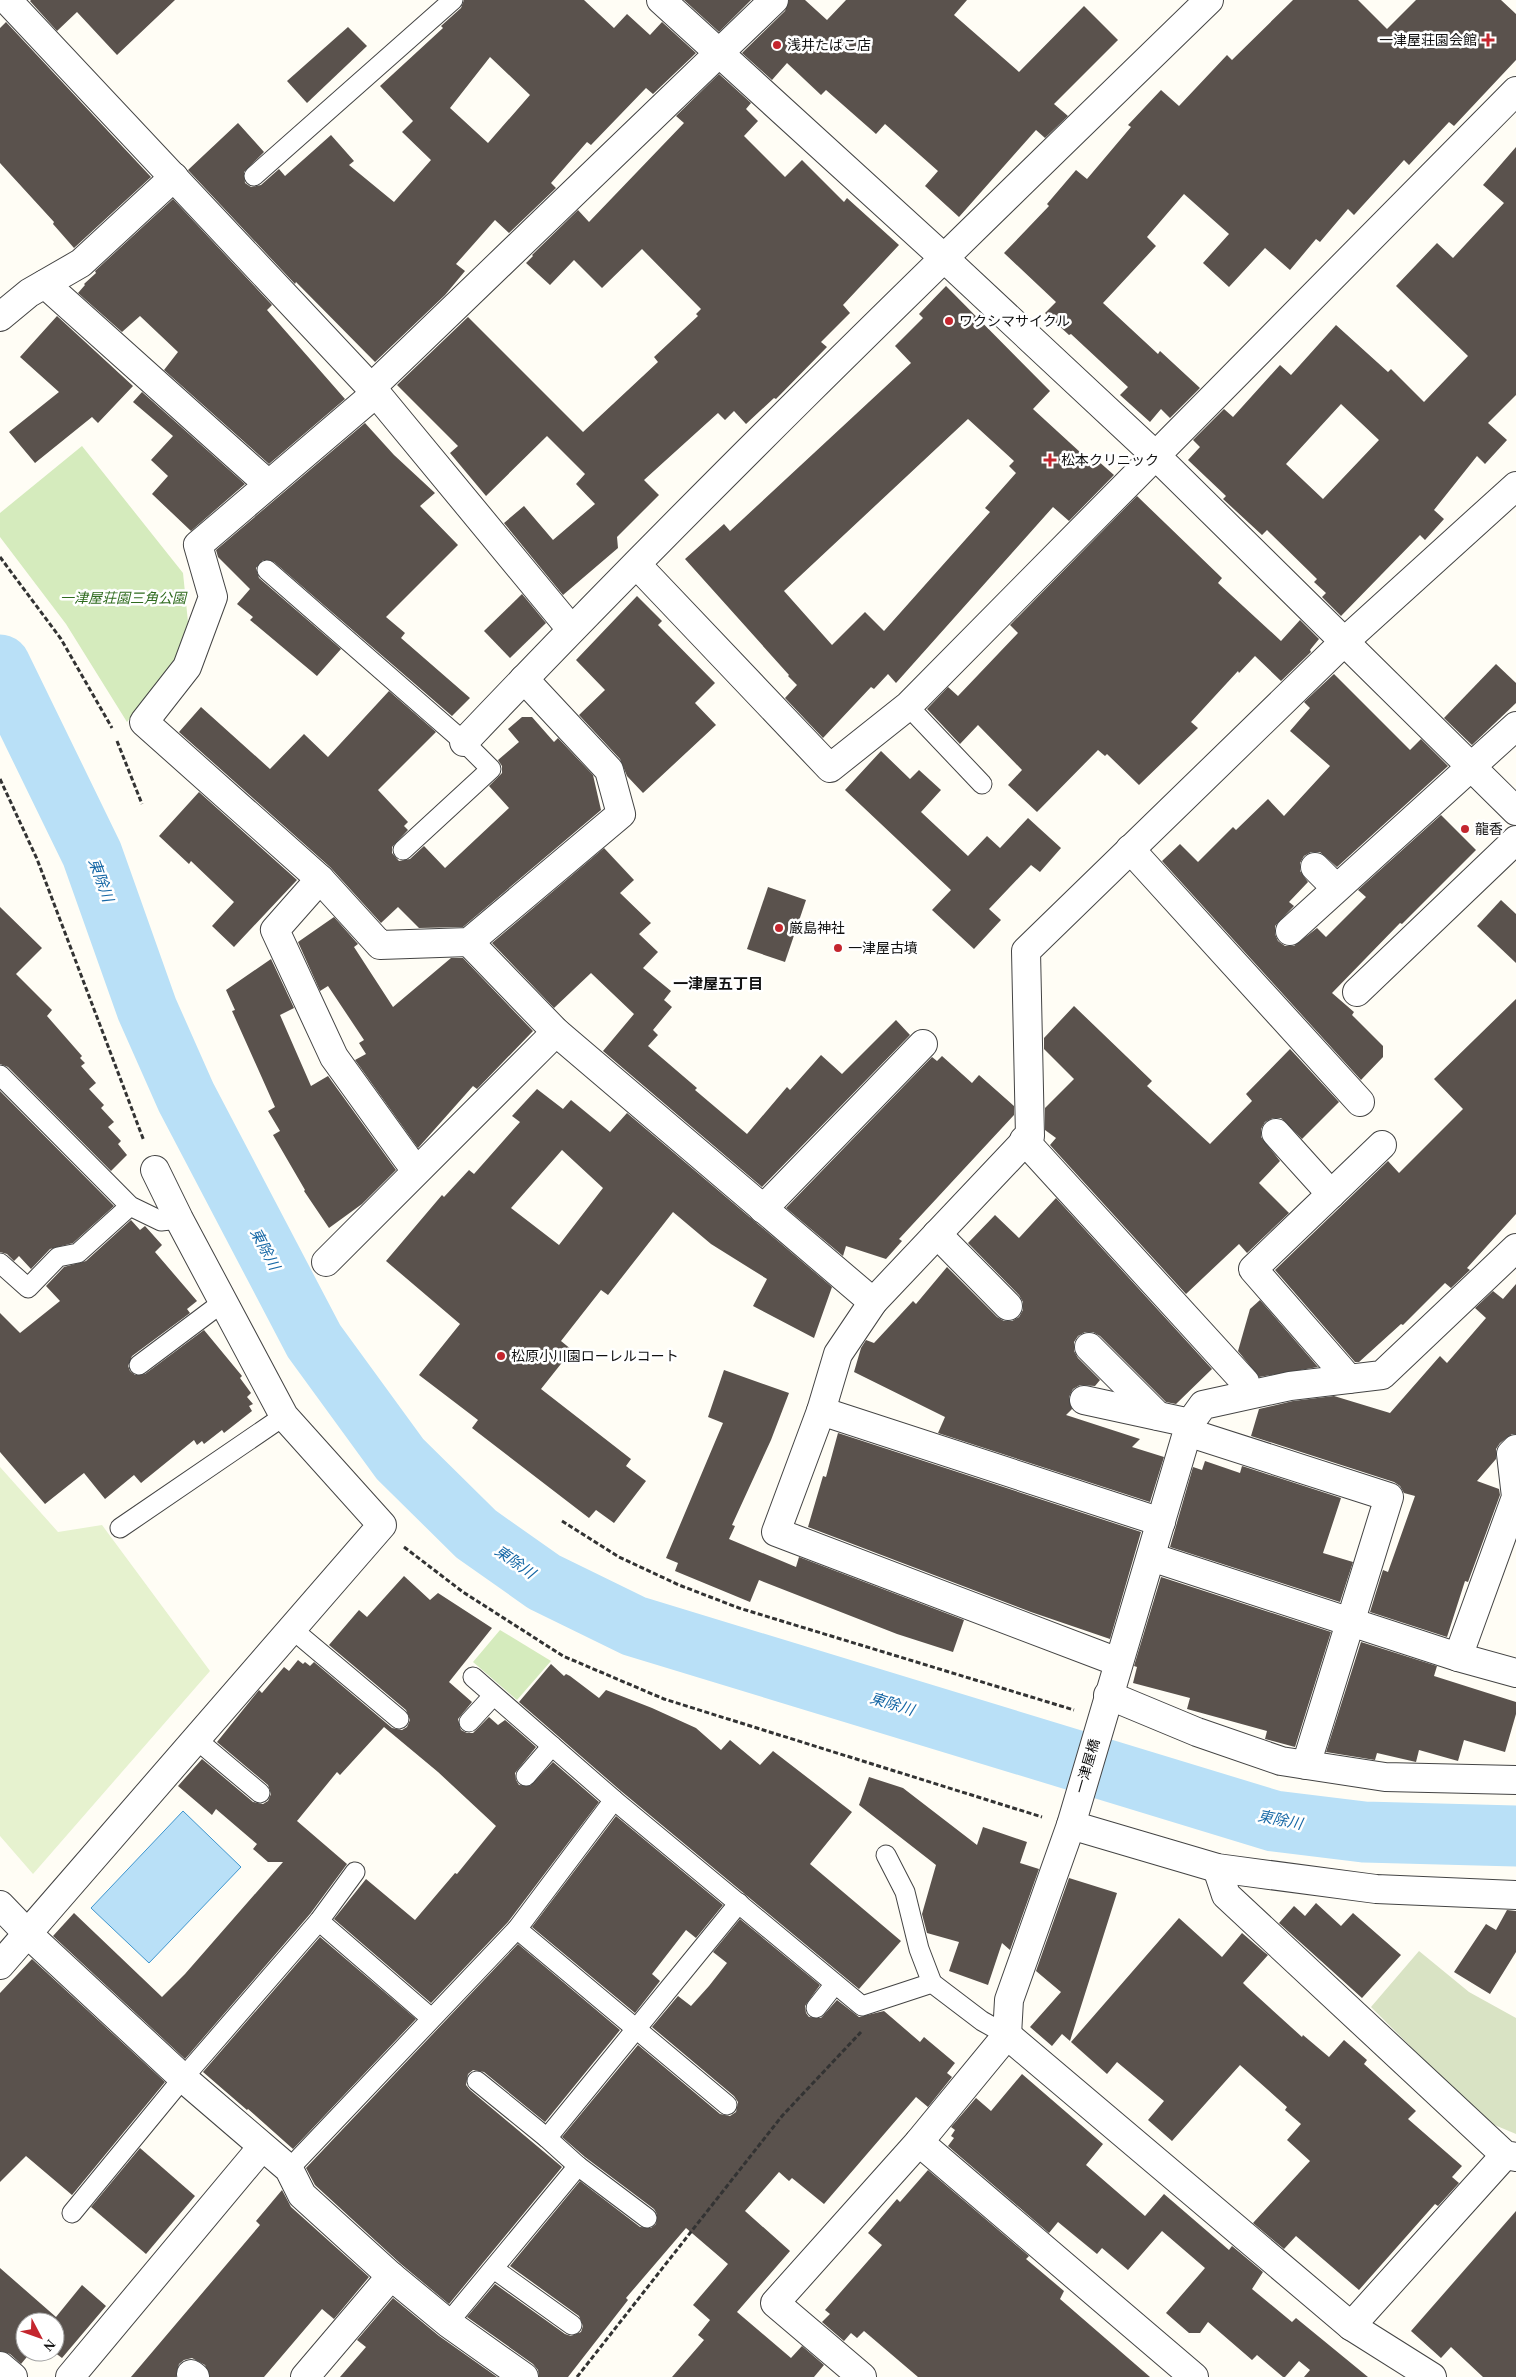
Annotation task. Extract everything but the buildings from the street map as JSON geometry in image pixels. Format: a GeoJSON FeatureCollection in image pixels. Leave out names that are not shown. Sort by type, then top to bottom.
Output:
{"type":"FeatureCollection","features":[{"type":"Feature","properties":{"kind":"street"},"geometry":{"type":"LineString","coordinates":[[661,0],[718,54],[944,258],[1155,455],[1345,640],[1516,811]]}},
{"type":"Feature","properties":{"kind":"street"},"geometry":{"type":"LineString","coordinates":[[524,679],[609,770],[621,814],[469,942],[380,945],[320,879],[144,722],[187,667],[213,597],[198,545],[373,390],[774,0]]}},
{"type":"Feature","properties":{"kind":"street"},"geometry":{"type":"LineString","coordinates":[[464,742],[571,629],[944,258],[1209,0]]}},
{"type":"Feature","properties":{"kind":"street"},"geometry":{"type":"LineString","coordinates":[[6,3],[174,177],[373,390],[571,629]]}},
{"type":"Feature","properties":{"kind":"street"},"geometry":{"type":"LineString","coordinates":[[637,565],[830,768],[908,706],[1516,91]]}},
{"type":"Feature","properties":{"kind":"street"},"geometry":{"type":"LineString","coordinates":[[0,317],[29,292],[81,263],[174,177]]}},
{"type":"Feature","properties":{"kind":"street"},"geometry":{"type":"LineString","coordinates":[[45,284],[268,484]]}},
{"type":"Feature","properties":{"kind":"street"},"geometry":{"type":"LineString","coordinates":[[1118,1662],[776,1532],[821,1411],[838,1354],[873,1302],[1024,1140],[1030,1136],[1026,951],[1345,640],[1516,486]]}},
{"type":"Feature","properties":{"kind":"street"},"geometry":{"type":"LineString","coordinates":[[1290,931],[1472,768],[1516,726]]}},
{"type":"Feature","properties":{"kind":"street"},"geometry":{"type":"LineString","coordinates":[[1358,992],[1516,840]]}},
{"type":"Feature","properties":{"kind":"street"},"geometry":{"type":"LineString","coordinates":[[1130,849],[1360,1102]]}},
{"type":"Feature","properties":{"kind":"street"},"geometry":{"type":"LineString","coordinates":[[1315,867],[1336,888]]}},
{"type":"Feature","properties":{"kind":"street"},"geometry":{"type":"LineString","coordinates":[[320,879],[275,930],[334,1057],[416,1171]]}},
{"type":"Feature","properties":{"kind":"street"},"geometry":{"type":"LineString","coordinates":[[469,942],[556,1032],[873,1302]]}},
{"type":"Feature","properties":{"kind":"street"},"geometry":{"type":"LineString","coordinates":[[326,1262],[556,1032]]}},
{"type":"Feature","properties":{"kind":"street"},"geometry":{"type":"LineString","coordinates":[[763,1209],[923,1044]]}},
{"type":"Feature","properties":{"kind":"street"},"geometry":{"type":"LineString","coordinates":[[1276,1133],[1331,1194]]}},
{"type":"Feature","properties":{"kind":"street"},"geometry":{"type":"LineString","coordinates":[[1024,1140],[1245,1382]]}},
{"type":"Feature","properties":{"kind":"street"},"geometry":{"type":"LineString","coordinates":[[1348,1379],[1253,1269],[1382,1145]]}},
{"type":"Feature","properties":{"kind":"street"},"geometry":{"type":"LineString","coordinates":[[0,1965],[382,1525],[284,1416],[179,1219],[155,1170]]}},
{"type":"Feature","properties":{"kind":"street"},"geometry":{"type":"LineString","coordinates":[[937,1234],[1008,1306]]}},
{"type":"Feature","properties":{"kind":"street"},"geometry":{"type":"LineString","coordinates":[[1188,1428],[1203,1405],[1290,1386],[1382,1374],[1516,1248]]}},
{"type":"Feature","properties":{"kind":"street"},"geometry":{"type":"LineString","coordinates":[[1088,1347],[1158,1416]]}},
{"type":"Feature","properties":{"kind":"street"},"geometry":{"type":"LineString","coordinates":[[1084,1400],[1158,1416],[1389,1497],[1352,1623],[1306,1765]]}},
{"type":"Feature","properties":{"kind":"street"},"geometry":{"type":"LineString","coordinates":[[821,1411],[1161,1522]]}},
{"type":"Feature","properties":{"kind":"street","name":"一津屋橋"},"geometry":{"type":"LineString","coordinates":[[1007,2035],[1009,2000],[1058,1821],[1104,1707],[1151,1557],[1188,1428]]}},
{"type":"Feature","properties":{"kind":"street"},"geometry":{"type":"LineString","coordinates":[[1458,1657],[1516,1497],[1511,1454],[1516,1449]]}},
{"type":"Feature","properties":{"kind":"street"},"geometry":{"type":"LineString","coordinates":[[1151,1557],[1458,1657],[1516,1673]]}},
{"type":"Feature","properties":{"kind":"street"},"geometry":{"type":"LineString","coordinates":[[1104,1707],[1207,1735],[1281,1761],[1385,1777],[1516,1780]]}},
{"type":"Feature","properties":{"kind":"street"},"geometry":{"type":"LineString","coordinates":[[1058,1821],[1217,1868],[1376,1889],[1516,1895]]}},
{"type":"Feature","properties":{"kind":"street"},"geometry":{"type":"LineString","coordinates":[[1217,1868],[1226,1895],[1511,2156],[1351,2326]]}},
{"type":"Feature","properties":{"kind":"street"},"geometry":{"type":"LineString","coordinates":[[0,1905],[28,1934],[183,2078],[288,2169],[302,2195],[391,2276],[448,2323],[524,2377]]}},
{"type":"Feature","properties":{"kind":"street"},"geometry":{"type":"LineString","coordinates":[[862,2377],[775,2303],[919,2142],[1007,2035],[1351,2326],[1432,2377]]}},
{"type":"Feature","properties":{"kind":"street"},"geometry":{"type":"LineString","coordinates":[[919,2142],[1194,2377]]}},
{"type":"Feature","properties":{"kind":"street"},"geometry":{"type":"LineString","coordinates":[[70,2377],[262,2147]]}},
{"type":"Feature","properties":{"kind":"street"},"geometry":{"type":"LineString","coordinates":[[305,2377],[391,2276]]}},
{"type":"Feature","properties":{"kind":"street"},"geometry":{"type":"LineString","coordinates":[[0,2366],[13,2377]]}},
{"type":"Feature","properties":{"kind":"lane"},"geometry":{"type":"LineString","coordinates":[[254,176],[453,0]]}},
{"type":"Feature","properties":{"kind":"lane"},"geometry":{"type":"LineString","coordinates":[[267,570],[464,742],[491,769],[403,850]]}},
{"type":"Feature","properties":{"kind":"lane"},"geometry":{"type":"LineString","coordinates":[[908,706],[982,784]]}},
{"type":"Feature","properties":{"kind":"lane"},"geometry":{"type":"LineString","coordinates":[[0,1075],[130,1206],[162,1221],[179,1219]]}},
{"type":"Feature","properties":{"kind":"lane"},"geometry":{"type":"LineString","coordinates":[[0,1263],[28,1288],[58,1257],[78,1253],[130,1206]]}},
{"type":"Feature","properties":{"kind":"lane"},"geometry":{"type":"LineString","coordinates":[[140,1365],[223,1302]]}},
{"type":"Feature","properties":{"kind":"lane"},"geometry":{"type":"LineString","coordinates":[[120,1528],[284,1416]]}},
{"type":"Feature","properties":{"kind":"lane"},"geometry":{"type":"LineString","coordinates":[[292,1629],[399,1719]]}},
{"type":"Feature","properties":{"kind":"lane"},"geometry":{"type":"LineString","coordinates":[[473,1677],[614,1800],[862,2006],[932,1983]]}},
{"type":"Feature","properties":{"kind":"lane"},"geometry":{"type":"LineString","coordinates":[[469,1722],[493,1696]]}},
{"type":"Feature","properties":{"kind":"lane"},"geometry":{"type":"LineString","coordinates":[[196,1740],[260,1793]]}},
{"type":"Feature","properties":{"kind":"lane"},"geometry":{"type":"LineString","coordinates":[[526,1776],[552,1746]]}},
{"type":"Feature","properties":{"kind":"lane"},"geometry":{"type":"LineString","coordinates":[[288,2169],[516,1929],[614,1800]]}},
{"type":"Feature","properties":{"kind":"lane"},"geometry":{"type":"LineString","coordinates":[[886,1854],[905,1892],[919,1949],[932,1983],[982,2021],[1007,2035]]}},
{"type":"Feature","properties":{"kind":"lane"},"geometry":{"type":"LineString","coordinates":[[72,2213],[183,2078],[319,1921],[355,1872]]}},
{"type":"Feature","properties":{"kind":"lane"},"geometry":{"type":"LineString","coordinates":[[548,2138],[739,1903]]}},
{"type":"Feature","properties":{"kind":"lane"},"geometry":{"type":"LineString","coordinates":[[319,1921],[431,2018]]}},
{"type":"Feature","properties":{"kind":"lane"},"geometry":{"type":"LineString","coordinates":[[516,1929],[727,2105]]}},
{"type":"Feature","properties":{"kind":"lane"},"geometry":{"type":"LineString","coordinates":[[816,2008],[835,1984]]}},
{"type":"Feature","properties":{"kind":"lane"},"geometry":{"type":"LineString","coordinates":[[477,2081],[548,2138],[578,2166],[647,2218]]}},
{"type":"Feature","properties":{"kind":"lane"},"geometry":{"type":"LineString","coordinates":[[448,2323],[578,2166]]}},
{"type":"Feature","properties":{"kind":"lane"},"geometry":{"type":"LineString","coordinates":[[494,2269],[572,2325]]}},
{"type":"Feature","properties":{"kind":"path"},"geometry":{"type":"LineString","coordinates":[[0,557],[61,639],[112,728],[142,804]]}},
{"type":"Feature","properties":{"kind":"path"},"geometry":{"type":"LineString","coordinates":[[0,779],[37,859],[155,1170]]}},
{"type":"Feature","properties":{"kind":"path"},"geometry":{"type":"LineString","coordinates":[[562,1521],[619,1557],[680,1585],[739,1608],[1104,1707]]}},
{"type":"Feature","properties":{"kind":"path"},"geometry":{"type":"LineString","coordinates":[[382,1525],[388,1534],[463,1592],[563,1656],[664,1699],[1058,1821]]}},
{"type":"Feature","properties":{"kind":"path"},"geometry":{"type":"LineString","coordinates":[[577,2377],[782,2116],[893,1996]]}},
{"type":"Feature","properties":{"kind":"green space","name":"一津屋荘園三角公園"},"geometry":{"type":"Polygon","coordinates":[[[82,446],[183,573],[188,622],[173,665],[127,722],[66,624],[0,537],[0,513],[82,446]]]}},
{"type":"Feature","properties":{"kind":"green space"},"geometry":{"type":"Polygon","coordinates":[[[0,1467],[58,1532],[102,1525],[210,1671],[33,1874],[0,1836],[0,1467]]]}},
{"type":"Feature","properties":{"kind":"green space"},"geometry":{"type":"Polygon","coordinates":[[[500,1630],[551,1661],[517,1700],[473,1662],[500,1630]]]}},
{"type":"Feature","properties":{"kind":"green space"},"geometry":{"type":"Polygon","coordinates":[[[1419,1951],[1469,1992],[1516,2018],[1516,2134],[1485,2121],[1371,2007],[1419,1951]]]}},
{"type":"Feature","properties":{"kind":"water"},"geometry":{"type":"Polygon","coordinates":[[[183,1811],[241,1867],[149,1963],[91,1908],[183,1811]]]}},
{"type":"Feature","properties":{"kind":"waterway","name":"東除川"},"geometry":{"type":"LineString","coordinates":[[0,665],[92,854],[147,1009],[186,1097],[314,1341],[400,1459],[476,1534],[544,1582],[634,1626],[1274,1821],[1364,1832],[1516,1836]]}},
{"type":"Feature","properties":{"kind":"place","name":"一津屋荘園会館"},"geometry":{"type":"Point","coordinates":[1488,40]}},
{"type":"Feature","properties":{"kind":"place","name":"浅井たばこ店"},"geometry":{"type":"Point","coordinates":[777,45]}},
{"type":"Feature","properties":{"kind":"place","name":"ワクシマサイクル"},"geometry":{"type":"Point","coordinates":[949,321]}},
{"type":"Feature","properties":{"kind":"place","name":"松本クリニック"},"geometry":{"type":"Point","coordinates":[1050,460]}},
{"type":"Feature","properties":{"kind":"place","name":"龍香"},"geometry":{"type":"Point","coordinates":[1465,829]}},
{"type":"Feature","properties":{"kind":"place","name":"厳島神社"},"geometry":{"type":"Point","coordinates":[779,928]}},
{"type":"Feature","properties":{"kind":"place","name":"一津屋古墳"},"geometry":{"type":"Point","coordinates":[838,948]}},
{"type":"Feature","properties":{"kind":"place","name":"松原小川園ローレルコート"},"geometry":{"type":"Point","coordinates":[501,1356]}},
{"type":"Feature","properties":{"kind":"district","name":"一津屋五丁目"},"geometry":{"type":"Point","coordinates":[718,984]}}]}
